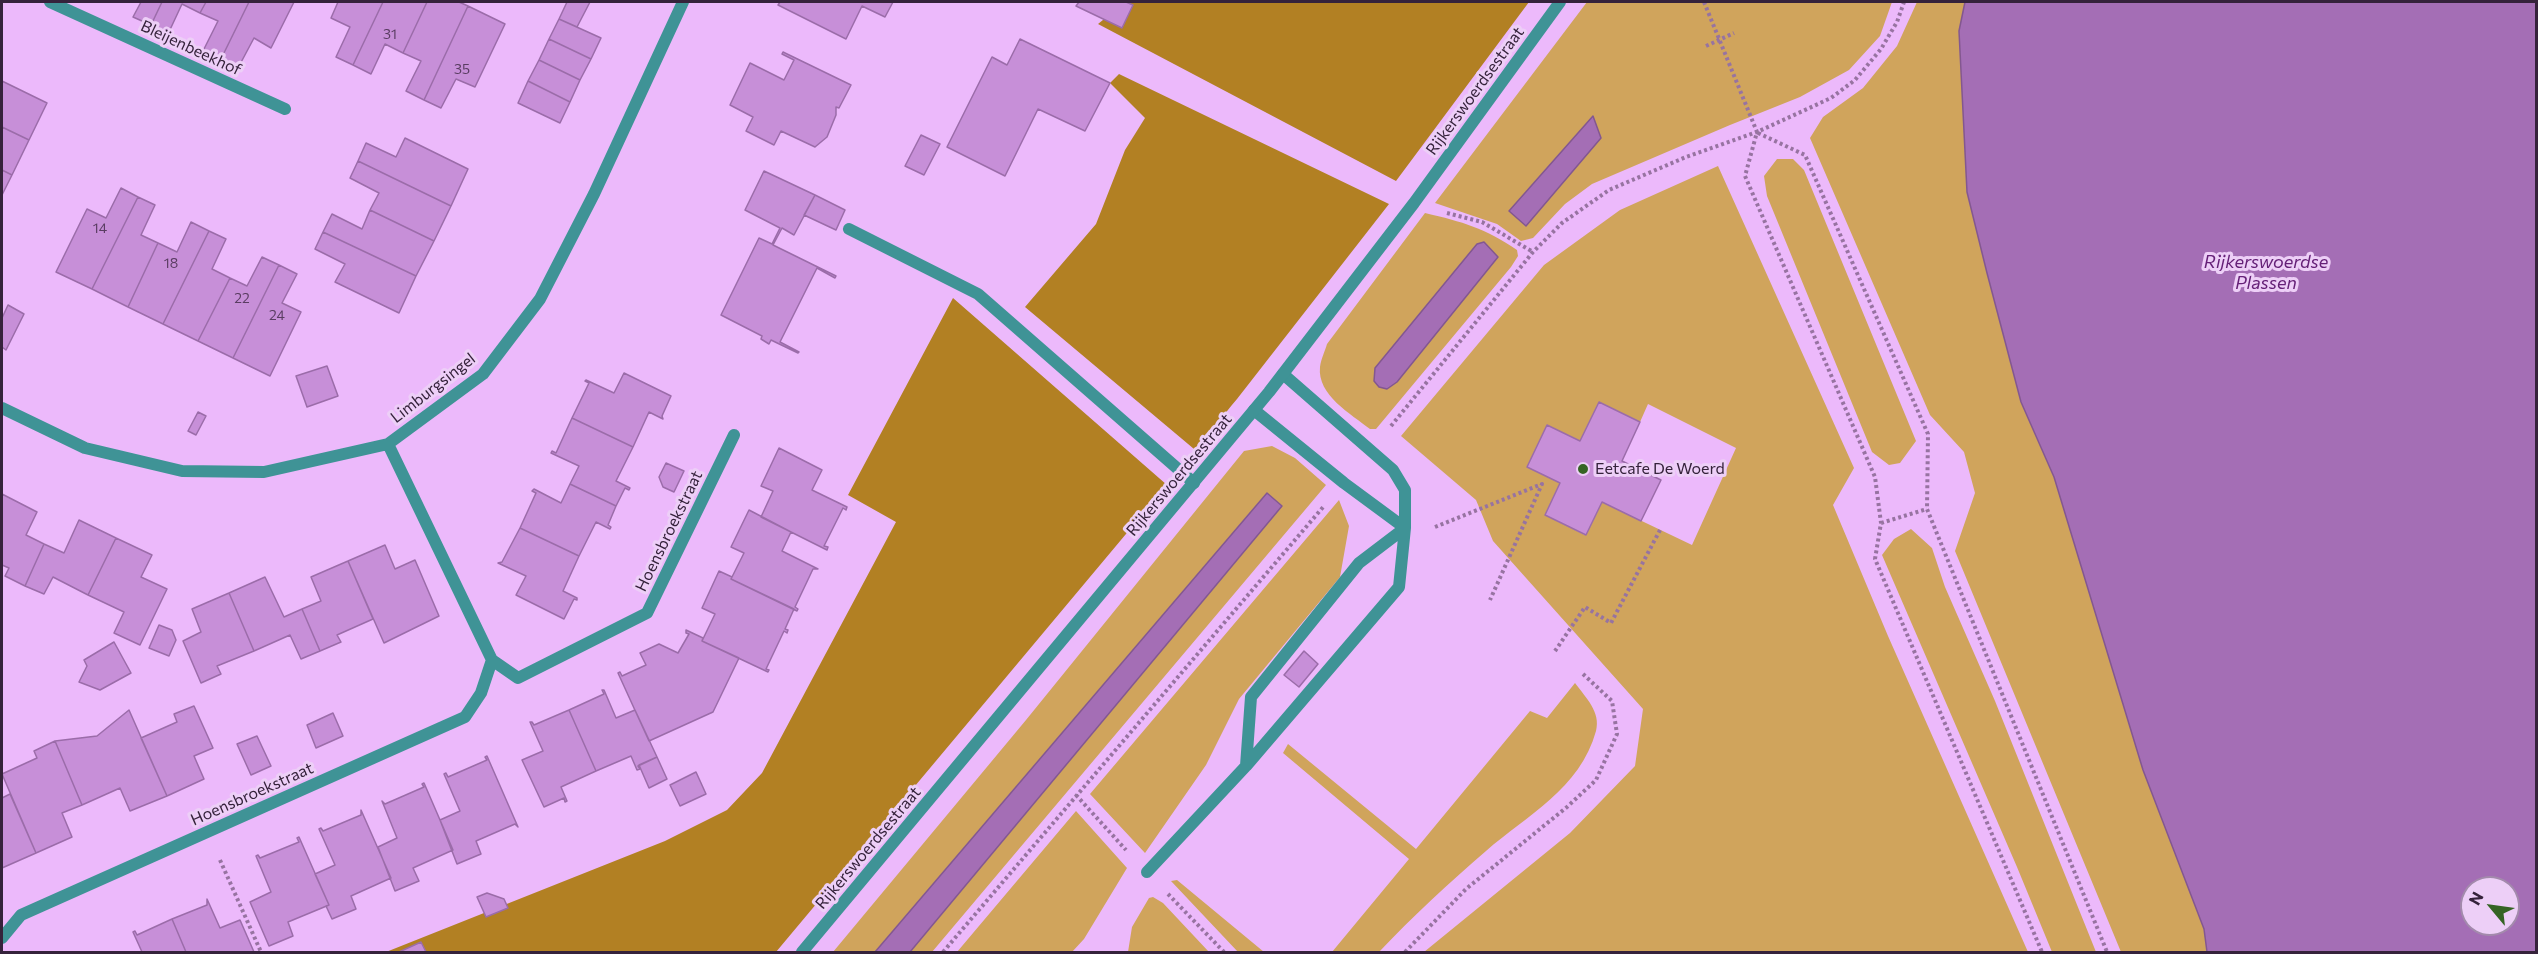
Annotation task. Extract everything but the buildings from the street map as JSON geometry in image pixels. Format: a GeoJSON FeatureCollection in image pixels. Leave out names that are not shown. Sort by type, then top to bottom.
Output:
{"type":"FeatureCollection","features":[{"type":"Feature","properties":{"kind":"street","name":"Bleijenbeekhof"},"geometry":{"type":"LineString","coordinates":[[50,2],[285,109]]}},
{"type":"Feature","properties":{"kind":"street","name":"Limburgsingel"},"geometry":{"type":"LineString","coordinates":[[2,408],[85,448],[182,471],[264,472],[388,444],[483,374],[540,299],[594,194],[683,2]]}},
{"type":"Feature","properties":{"kind":"street","name":"Rijkerswoerdsestraat"},"geometry":{"type":"LineString","coordinates":[[802,952],[1254,410],[1414,203],[1560,2]]}},
{"type":"Feature","properties":{"kind":"street"},"geometry":{"type":"LineString","coordinates":[[849,229],[978,294],[1194,483]]}},
{"type":"Feature","properties":{"kind":"street"},"geometry":{"type":"LineString","coordinates":[[1147,872],[1246,766],[1399,587],[1405,528],[1405,490],[1393,470],[1282,374]]}},
{"type":"Feature","properties":{"kind":"street"},"geometry":{"type":"LineString","coordinates":[[1254,410],[1344,483],[1405,528]]}},
{"type":"Feature","properties":{"kind":"street","name":"Hoensbroekstraat"},"geometry":{"type":"LineString","coordinates":[[388,444],[492,660],[518,678],[646,613],[734,435]]}},
{"type":"Feature","properties":{"kind":"street"},"geometry":{"type":"LineString","coordinates":[[1246,766],[1251,697],[1359,563],[1405,528]]}},
{"type":"Feature","properties":{"kind":"street","name":"Hoensbroekstraat"},"geometry":{"type":"LineString","coordinates":[[2,938],[21,915],[465,717],[482,693],[492,660]]}},
{"type":"Feature","properties":{"kind":"path"},"geometry":{"type":"LineString","coordinates":[[1704,2],[1757,132],[1745,176],[1875,477],[1881,523],[1875,559],[2042,952]]}},
{"type":"Feature","properties":{"kind":"path"},"geometry":{"type":"LineString","coordinates":[[1371,450],[1533,252],[1562,223],[1609,190],[1686,157],[1757,132],[1831,98],[1855,80],[1881,49],[1897,22],[1904,2]]}},
{"type":"Feature","properties":{"kind":"path"},"geometry":{"type":"LineString","coordinates":[[1706,45],[1734,33]]}},
{"type":"Feature","properties":{"kind":"path"},"geometry":{"type":"LineString","coordinates":[[1757,132],[1805,155],[1928,434],[1927,509],[2107,952]]}},
{"type":"Feature","properties":{"kind":"path"},"geometry":{"type":"LineString","coordinates":[[1414,203],[1482,222],[1533,252]]}},
{"type":"Feature","properties":{"kind":"path"},"geometry":{"type":"LineString","coordinates":[[943,952],[1344,483]]}},
{"type":"Feature","properties":{"kind":"path"},"geometry":{"type":"LineString","coordinates":[[1425,532],[1542,484],[1490,600]]}},
{"type":"Feature","properties":{"kind":"path"},"geometry":{"type":"LineString","coordinates":[[1881,523],[1927,509]]}},
{"type":"Feature","properties":{"kind":"path"},"geometry":{"type":"LineString","coordinates":[[1555,651],[1585,607],[1611,623],[1660,530]]}},
{"type":"Feature","properties":{"kind":"path"},"geometry":{"type":"LineString","coordinates":[[1405,952],[1466,889],[1568,807],[1596,780],[1617,734],[1612,701],[1583,674]]}},
{"type":"Feature","properties":{"kind":"path"},"geometry":{"type":"LineString","coordinates":[[1076,795],[1224,952]]}},
{"type":"Feature","properties":{"kind":"path"},"geometry":{"type":"LineString","coordinates":[[207,832],[261,952]]}},
{"type":"Feature","properties":{"kind":"shaded area"},"geometry":{"type":"Polygon","coordinates":[[[1125,2],[1529,2],[1396,181],[1098,24],[1125,2]]]}},
{"type":"Feature","properties":{"kind":"shaded area"},"geometry":{"type":"Polygon","coordinates":[[[1587,2],[1892,2],[1880,36],[1849,70],[1800,97],[1592,184],[1565,204],[1533,238],[1521,241],[1497,224],[1435,203],[1587,2]]]}},
{"type":"Feature","properties":{"kind":"shaded area"},"geometry":{"type":"Polygon","coordinates":[[[1917,2],[1965,2],[1959,31],[1967,192],[1987,273],[2021,402],[2054,477],[2204,929],[2207,952],[2121,952],[1955,551],[1975,493],[1964,452],[1930,415],[1810,138],[1823,117],[1863,88],[1897,46],[1917,2]]]}},
{"type":"Feature","properties":{"kind":"shaded area"},"geometry":{"type":"Polygon","coordinates":[[[1119,74],[1389,204],[1206,438],[1194,449],[1025,307],[1096,224],[1125,150],[1145,118],[1110,83],[1119,74]]]}},
{"type":"Feature","properties":{"kind":"shaded area"},"geometry":{"type":"Polygon","coordinates":[[[1777,159],[1793,159],[1804,170],[1916,441],[1900,463],[1889,465],[1872,452],[1767,196],[1764,176],[1777,159]]]}},
{"type":"Feature","properties":{"kind":"shaded area"},"geometry":{"type":"Polygon","coordinates":[[[1718,166],[1854,468],[1833,505],[1888,636],[2028,952],[1424,952],[1570,833],[1635,766],[1643,709],[1493,541],[1476,500],[1401,436],[1544,265],[1620,210],[1718,166]],[[1599,402],[1545,515],[1585,535],[1602,502],[1692,545],[1736,448],[1648,404],[1640,422],[1599,402]]]}},
{"type":"Feature","properties":{"kind":"shaded area"},"geometry":{"type":"Polygon","coordinates":[[[1425,213],[1484,231],[1517,250],[1518,256],[1376,429],[1370,429],[1329,395],[1321,377],[1321,361],[1327,344],[1425,213]]]}},
{"type":"Feature","properties":{"kind":"shaded area"},"geometry":{"type":"Polygon","coordinates":[[[953,298],[1167,485],[776,952],[386,952],[665,841],[727,810],[762,773],[896,522],[848,495],[953,298]]]}},
{"type":"Feature","properties":{"kind":"shaded area"},"geometry":{"type":"Polygon","coordinates":[[[1272,446],[1295,458],[1326,485],[932,952],[910,952],[1282,506],[1267,493],[875,952],[833,952],[1026,720],[1244,451],[1272,446]]]}},
{"type":"Feature","properties":{"kind":"shaded area"},"geometry":{"type":"Polygon","coordinates":[[[1339,500],[1349,526],[1340,577],[1239,699],[1206,765],[1145,853],[1090,794],[1339,500]]]}},
{"type":"Feature","properties":{"kind":"shaded area"},"geometry":{"type":"Polygon","coordinates":[[[1911,529],[1932,548],[1945,587],[1995,701],[2096,952],[2052,952],[1882,555],[1894,539],[1911,529]]]}},
{"type":"Feature","properties":{"kind":"shaded area"},"geometry":{"type":"Polygon","coordinates":[[[1575,683],[1592,706],[1597,724],[1588,751],[1578,769],[1565,785],[1535,813],[1458,875],[1379,952],[1332,952],[1409,859],[1283,753],[1288,744],[1416,849],[1530,711],[1547,718],[1575,683]]]}},
{"type":"Feature","properties":{"kind":"shaded area"},"geometry":{"type":"Polygon","coordinates":[[[1076,811],[1127,868],[1084,939],[1072,952],[957,952],[1076,811]]]}},
{"type":"Feature","properties":{"kind":"shaded area"},"geometry":{"type":"Polygon","coordinates":[[[1177,880],[1264,952],[1238,952],[1171,881],[1177,880]]]}},
{"type":"Feature","properties":{"kind":"shaded area"},"geometry":{"type":"Polygon","coordinates":[[[1153,897],[1163,903],[1209,952],[1128,952],[1132,927],[1149,898],[1153,897]]]}},
{"type":"Feature","properties":{"kind":"water","name":"Rijkerswoerdse Plassen"},"geometry":{"type":"Polygon","coordinates":[[[1965,2],[2536,2],[2536,952],[2207,952],[2204,929],[2143,770],[2054,477],[2021,402],[1967,192],[1959,31],[1965,2]]]}},
{"type":"Feature","properties":{"kind":"water"},"geometry":{"type":"Polygon","coordinates":[[[1593,116],[1601,138],[1526,226],[1509,211],[1593,116]]]}},
{"type":"Feature","properties":{"kind":"water"},"geometry":{"type":"Polygon","coordinates":[[[1484,242],[1498,257],[1397,382],[1387,389],[1379,387],[1374,381],[1375,368],[1477,244],[1484,242]]]}},
{"type":"Feature","properties":{"kind":"water"},"geometry":{"type":"Polygon","coordinates":[[[1267,493],[1282,506],[910,952],[875,952],[1267,493]]]}},
{"type":"Feature","properties":{"kind":"place","name":"Eetcafe De Woerd"},"geometry":{"type":"Point","coordinates":[1583,469]}}]}
